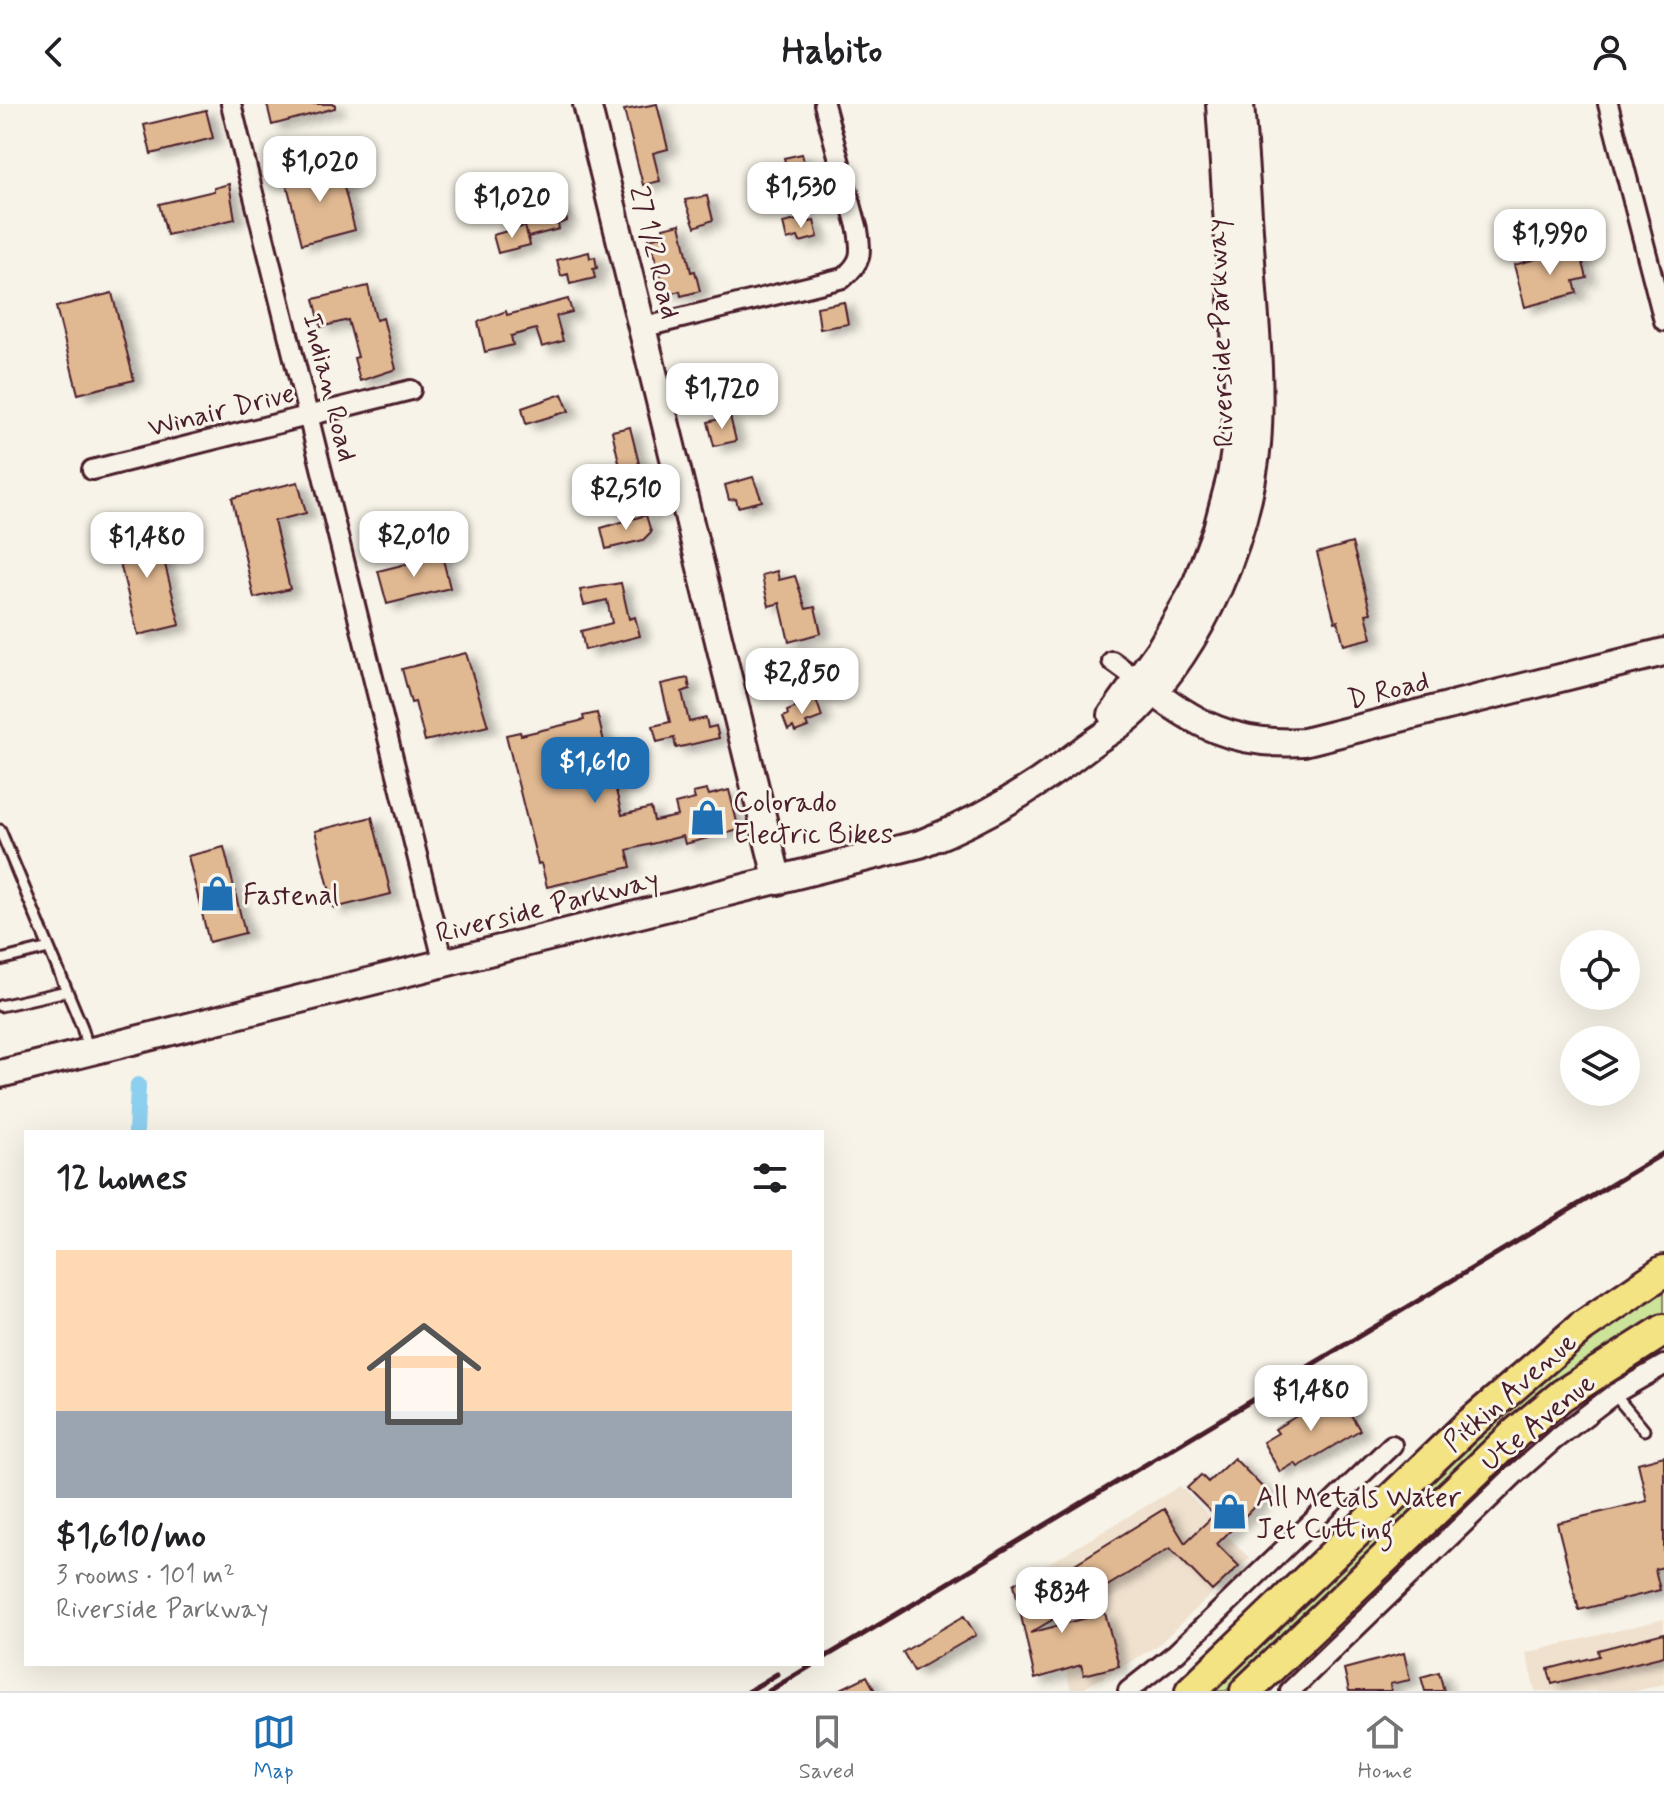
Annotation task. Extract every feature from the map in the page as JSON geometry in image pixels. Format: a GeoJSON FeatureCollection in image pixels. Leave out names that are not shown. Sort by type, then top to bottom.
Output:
{"type":"FeatureCollection","features":[{"type":"Feature","properties":{"kind":"main road","name":"27 1/2 Road"},"geometry":{"type":"LineString","coordinates":[[587,104],[778,881]]}},
{"type":"Feature","properties":{"kind":"main road","name":"Riverside Parkway"},"geometry":{"type":"LineString","coordinates":[[1146,686],[1207,561],[1226,501],[1236,444],[1238,376],[1220,104]]}},
{"type":"Feature","properties":{"kind":"main road","name":"Riverside Parkway"},"geometry":{"type":"LineString","coordinates":[[0,1074],[920,844],[956,830],[1025,793],[1088,747],[1182,653],[1198,628],[1226,568],[1245,505],[1256,446],[1258,376],[1240,104]]}},
{"type":"Feature","properties":{"kind":"main road","name":"D Road"},"geometry":{"type":"LineString","coordinates":[[1146,686],[1206,725],[1234,737],[1257,742],[1304,742],[1664,652]]}},
{"type":"Feature","properties":{"kind":"main road"},"geometry":{"type":"LineString","coordinates":[[1182,653],[1182,689],[1194,714],[1206,725]]}},
{"type":"Feature","properties":{"kind":"main road","name":"Pitkin Avenue"},"geometry":{"type":"LineString","coordinates":[[1191,1691],[1465,1428],[1582,1327],[1664,1271]]}},
{"type":"Feature","properties":{"kind":"main road","name":"Ute Avenue"},"geometry":{"type":"LineString","coordinates":[[1246,1691],[1517,1432],[1584,1380],[1664,1330]]}},
{"type":"Feature","properties":{"kind":"street","name":"Indian Road"},"geometry":{"type":"LineString","coordinates":[[231,104],[444,964]]}},
{"type":"Feature","properties":{"kind":"street"},"geometry":{"type":"LineString","coordinates":[[641,328],[843,278],[857,266],[861,248],[824,104]]}},
{"type":"Feature","properties":{"kind":"street"},"geometry":{"type":"LineString","coordinates":[[1608,104],[1664,321]]}},
{"type":"Feature","properties":{"kind":"street","name":"Winair Drive"},"geometry":{"type":"LineString","coordinates":[[92,470],[411,390]]}},
{"type":"Feature","properties":{"kind":"street"},"geometry":{"type":"LineString","coordinates":[[1112,661],[1146,686]]}},
{"type":"Feature","properties":{"kind":"street"},"geometry":{"type":"LineString","coordinates":[[1290,1691],[1554,1440],[1614,1394],[1664,1365]]}},
{"type":"Feature","properties":{"kind":"street"},"geometry":{"type":"LineString","coordinates":[[1128,1691],[1176,1653],[1392,1445]]}},
{"type":"Feature","properties":{"kind":"lane"},"geometry":{"type":"LineString","coordinates":[[0,830],[82,1027],[88,1052]]}},
{"type":"Feature","properties":{"kind":"lane"},"geometry":{"type":"LineString","coordinates":[[0,960],[49,948]]}},
{"type":"Feature","properties":{"kind":"lane"},"geometry":{"type":"LineString","coordinates":[[0,1006],[67,991]]}},
{"type":"Feature","properties":{"kind":"lane"},"geometry":{"type":"LineString","coordinates":[[1614,1394],[1644,1430]]}},
{"type":"Feature","properties":{"kind":"shaded area"},"geometry":{"type":"Polygon","coordinates":[[[1180,1486],[1249,1558],[1157,1646],[1079,1691],[1071,1691],[1041,1568],[1180,1486]]]}},
{"type":"Feature","properties":{"kind":"shaded area"},"geometry":{"type":"Polygon","coordinates":[[[1664,1619],[1664,1684],[1636,1691],[1535,1691],[1526,1653],[1664,1619]]]}},
{"type":"Feature","properties":{"kind":"green space"},"geometry":{"type":"Polygon","coordinates":[[[1664,1284],[1664,1317],[1618,1341],[1543,1393],[1430,1495],[1226,1691],[1207,1691],[1527,1387],[1664,1284]]]}},
{"type":"Feature","properties":{"kind":"building"},"geometry":{"type":"Polygon","coordinates":[[[267,104],[335,104],[335,108],[272,125],[267,104]]]}},
{"type":"Feature","properties":{"kind":"building"},"geometry":{"type":"Polygon","coordinates":[[[657,104],[668,149],[653,153],[660,181],[643,185],[624,110],[657,104]]]}},
{"type":"Feature","properties":{"kind":"building"},"geometry":{"type":"Polygon","coordinates":[[[206,110],[213,138],[151,154],[144,125],[206,110]]]}},
{"type":"Feature","properties":{"kind":"building"},"geometry":{"type":"Polygon","coordinates":[[[802,154],[807,173],[789,178],[784,158],[802,154]]]}},
{"type":"Feature","properties":{"kind":"building"},"geometry":{"type":"Polygon","coordinates":[[[338,164],[355,230],[302,244],[285,177],[338,164]]]}},
{"type":"Feature","properties":{"kind":"building"},"geometry":{"type":"Polygon","coordinates":[[[229,184],[235,219],[167,235],[159,204],[214,191],[214,188],[229,184]]]}},
{"type":"Feature","properties":{"kind":"building"},"geometry":{"type":"Polygon","coordinates":[[[707,196],[713,220],[695,227],[685,200],[707,196]]]}},
{"type":"Feature","properties":{"kind":"building"},"geometry":{"type":"Polygon","coordinates":[[[563,205],[567,221],[558,224],[559,229],[528,237],[522,216],[563,205]]]}},
{"type":"Feature","properties":{"kind":"building"},"geometry":{"type":"Polygon","coordinates":[[[809,217],[810,222],[814,221],[818,237],[800,242],[798,237],[787,240],[783,223],[809,217]]]}},
{"type":"Feature","properties":{"kind":"building"},"geometry":{"type":"Polygon","coordinates":[[[680,224],[691,272],[695,271],[700,291],[681,296],[680,291],[668,294],[665,289],[649,239],[665,235],[663,228],[680,224]]]}},
{"type":"Feature","properties":{"kind":"building"},"geometry":{"type":"Polygon","coordinates":[[[525,226],[530,245],[498,253],[493,235],[525,226]]]}},
{"type":"Feature","properties":{"kind":"building"},"geometry":{"type":"Polygon","coordinates":[[[1579,247],[1587,278],[1574,281],[1577,293],[1525,307],[1514,265],[1579,247]]]}},
{"type":"Feature","properties":{"kind":"building"},"geometry":{"type":"Polygon","coordinates":[[[589,252],[590,258],[595,257],[595,278],[570,284],[568,274],[561,276],[557,260],[589,252]]]}},
{"type":"Feature","properties":{"kind":"building"},"geometry":{"type":"Polygon","coordinates":[[[368,286],[376,320],[383,318],[396,369],[360,381],[354,358],[358,357],[348,320],[321,327],[314,299],[368,286]]]}},
{"type":"Feature","properties":{"kind":"building"},"geometry":{"type":"Polygon","coordinates":[[[112,293],[134,380],[78,394],[56,307],[112,293]]]}},
{"type":"Feature","properties":{"kind":"building"},"geometry":{"type":"Polygon","coordinates":[[[568,299],[572,312],[556,316],[563,341],[542,347],[536,329],[511,336],[513,345],[485,352],[478,322],[506,311],[507,315],[568,299]]]}},
{"type":"Feature","properties":{"kind":"building"},"geometry":{"type":"Polygon","coordinates":[[[844,302],[848,324],[820,329],[817,307],[844,302]]]}},
{"type":"Feature","properties":{"kind":"building"},"geometry":{"type":"Polygon","coordinates":[[[562,394],[569,411],[526,424],[522,408],[562,394]]]}},
{"type":"Feature","properties":{"kind":"building"},"geometry":{"type":"Polygon","coordinates":[[[730,416],[736,441],[714,446],[708,422],[730,416]]]}},
{"type":"Feature","properties":{"kind":"building"},"geometry":{"type":"Polygon","coordinates":[[[630,427],[643,480],[638,481],[639,485],[621,490],[616,472],[621,471],[612,431],[630,427]]]}},
{"type":"Feature","properties":{"kind":"building"},"geometry":{"type":"Polygon","coordinates":[[[753,477],[762,501],[738,507],[736,499],[729,500],[725,485],[753,477]]]}},
{"type":"Feature","properties":{"kind":"building"},"geometry":{"type":"Polygon","coordinates":[[[298,482],[306,513],[274,521],[290,589],[254,598],[232,498],[298,482]]]}},
{"type":"Feature","properties":{"kind":"building"},"geometry":{"type":"Polygon","coordinates":[[[646,515],[651,532],[643,540],[606,549],[601,528],[646,515]]]}},
{"type":"Feature","properties":{"kind":"building"},"geometry":{"type":"Polygon","coordinates":[[[155,524],[180,625],[138,635],[113,535],[155,524]]]}},
{"type":"Feature","properties":{"kind":"building"},"geometry":{"type":"Polygon","coordinates":[[[1352,543],[1371,613],[1366,614],[1372,638],[1344,645],[1317,553],[1352,543]]]}},
{"type":"Feature","properties":{"kind":"building"},"geometry":{"type":"Polygon","coordinates":[[[442,555],[450,588],[387,604],[378,571],[442,555]]]}},
{"type":"Feature","properties":{"kind":"building"},"geometry":{"type":"Polygon","coordinates":[[[777,571],[779,580],[795,576],[806,609],[815,607],[821,633],[789,642],[780,603],[769,606],[762,575],[777,571]]]}},
{"type":"Feature","properties":{"kind":"building"},"geometry":{"type":"Polygon","coordinates":[[[621,583],[629,619],[635,617],[640,636],[585,650],[581,631],[612,623],[607,600],[584,605],[580,590],[621,583]]]}},
{"type":"Feature","properties":{"kind":"building"},"geometry":{"type":"Polygon","coordinates":[[[466,653],[488,726],[425,741],[402,669],[466,653]]]}},
{"type":"Feature","properties":{"kind":"building"},"geometry":{"type":"Polygon","coordinates":[[[688,678],[690,689],[682,692],[689,722],[706,718],[708,728],[716,726],[719,738],[676,748],[674,738],[657,742],[653,726],[670,722],[661,684],[688,678]]]}},
{"type":"Feature","properties":{"kind":"building"},"geometry":{"type":"Polygon","coordinates":[[[816,699],[822,717],[806,723],[808,727],[795,732],[793,727],[788,730],[783,717],[788,715],[787,711],[816,699]]]}},
{"type":"Feature","properties":{"kind":"building"},"geometry":{"type":"Polygon","coordinates":[[[597,713],[622,815],[651,808],[654,821],[678,816],[675,804],[695,799],[693,793],[707,790],[709,795],[729,790],[739,830],[685,844],[683,836],[627,850],[631,867],[547,887],[541,863],[538,864],[506,735],[520,732],[521,735],[584,720],[583,716],[597,713]]]}},
{"type":"Feature","properties":{"kind":"building"},"geometry":{"type":"Polygon","coordinates":[[[372,817],[391,894],[334,908],[315,831],[372,817]]]}},
{"type":"Feature","properties":{"kind":"building","name":"Fastenal"},"geometry":{"type":"Polygon","coordinates":[[[224,847],[245,933],[209,942],[188,856],[224,847]]]}},
{"type":"Feature","properties":{"kind":"building"},"geometry":{"type":"Polygon","coordinates":[[[1337,1392],[1360,1430],[1298,1467],[1295,1463],[1280,1472],[1263,1442],[1278,1433],[1275,1429],[1337,1392]]]}},
{"type":"Feature","properties":{"kind":"building"},"geometry":{"type":"Polygon","coordinates":[[[1664,1456],[1664,1567],[1655,1569],[1660,1590],[1579,1610],[1557,1523],[1647,1501],[1638,1463],[1664,1456]]]}},
{"type":"Feature","properties":{"kind":"building"},"geometry":{"type":"Polygon","coordinates":[[[1234,1458],[1268,1493],[1217,1544],[1239,1566],[1212,1591],[1170,1548],[1076,1605],[1057,1575],[1164,1509],[1185,1543],[1214,1515],[1187,1488],[1201,1475],[1208,1482],[1234,1458]]]}},
{"type":"Feature","properties":{"kind":"building"},"geometry":{"type":"Polygon","coordinates":[[[1034,1572],[1040,1572],[1052,1620],[1030,1633],[1105,1613],[1119,1666],[1084,1675],[1081,1665],[1035,1679],[1014,1584],[1034,1572]]]}},
{"type":"Feature","properties":{"kind":"building"},"geometry":{"type":"Polygon","coordinates":[[[964,1616],[976,1635],[914,1671],[903,1652],[964,1616]]]}},
{"type":"Feature","properties":{"kind":"building"},"geometry":{"type":"Polygon","coordinates":[[[1664,1633],[1664,1656],[1552,1684],[1548,1669],[1599,1656],[1598,1650],[1664,1633]]]}},
{"type":"Feature","properties":{"kind":"building"},"geometry":{"type":"Polygon","coordinates":[[[1404,1653],[1410,1680],[1390,1684],[1391,1691],[1349,1691],[1344,1669],[1404,1653]]]}},
{"type":"Feature","properties":{"kind":"building"},"geometry":{"type":"Polygon","coordinates":[[[1439,1672],[1444,1691],[1425,1691],[1421,1677],[1439,1672]]]}},
{"type":"Feature","properties":{"kind":"building"},"geometry":{"type":"Polygon","coordinates":[[[867,1676],[875,1691],[837,1691],[867,1676]]]}},
{"type":"Feature","properties":{"kind":"waterway"},"geometry":{"type":"LineString","coordinates":[[136,1130],[138,1085]]}},
{"type":"Feature","properties":{"kind":"railway"},"geometry":{"type":"LineString","coordinates":[[824,1658],[1664,1153]]}},
{"type":"Feature","properties":{"kind":"railway"},"geometry":{"type":"LineString","coordinates":[[769,1691],[811,1666]]}},
{"type":"Feature","properties":{"kind":"railway"},"geometry":{"type":"LineString","coordinates":[[749,1691],[777,1674]]}},
{"type":"Feature","properties":{"kind":"place","name":"Colorado Electric Bikes"},"geometry":{"type":"Point","coordinates":[707,817]}},
{"type":"Feature","properties":{"kind":"place","name":"Fastenal"},"geometry":{"type":"Point","coordinates":[217,894]}},
{"type":"Feature","properties":{"kind":"place","name":"All Metals Water Jet Cutting"},"geometry":{"type":"Point","coordinates":[1230,1512]}}]}
